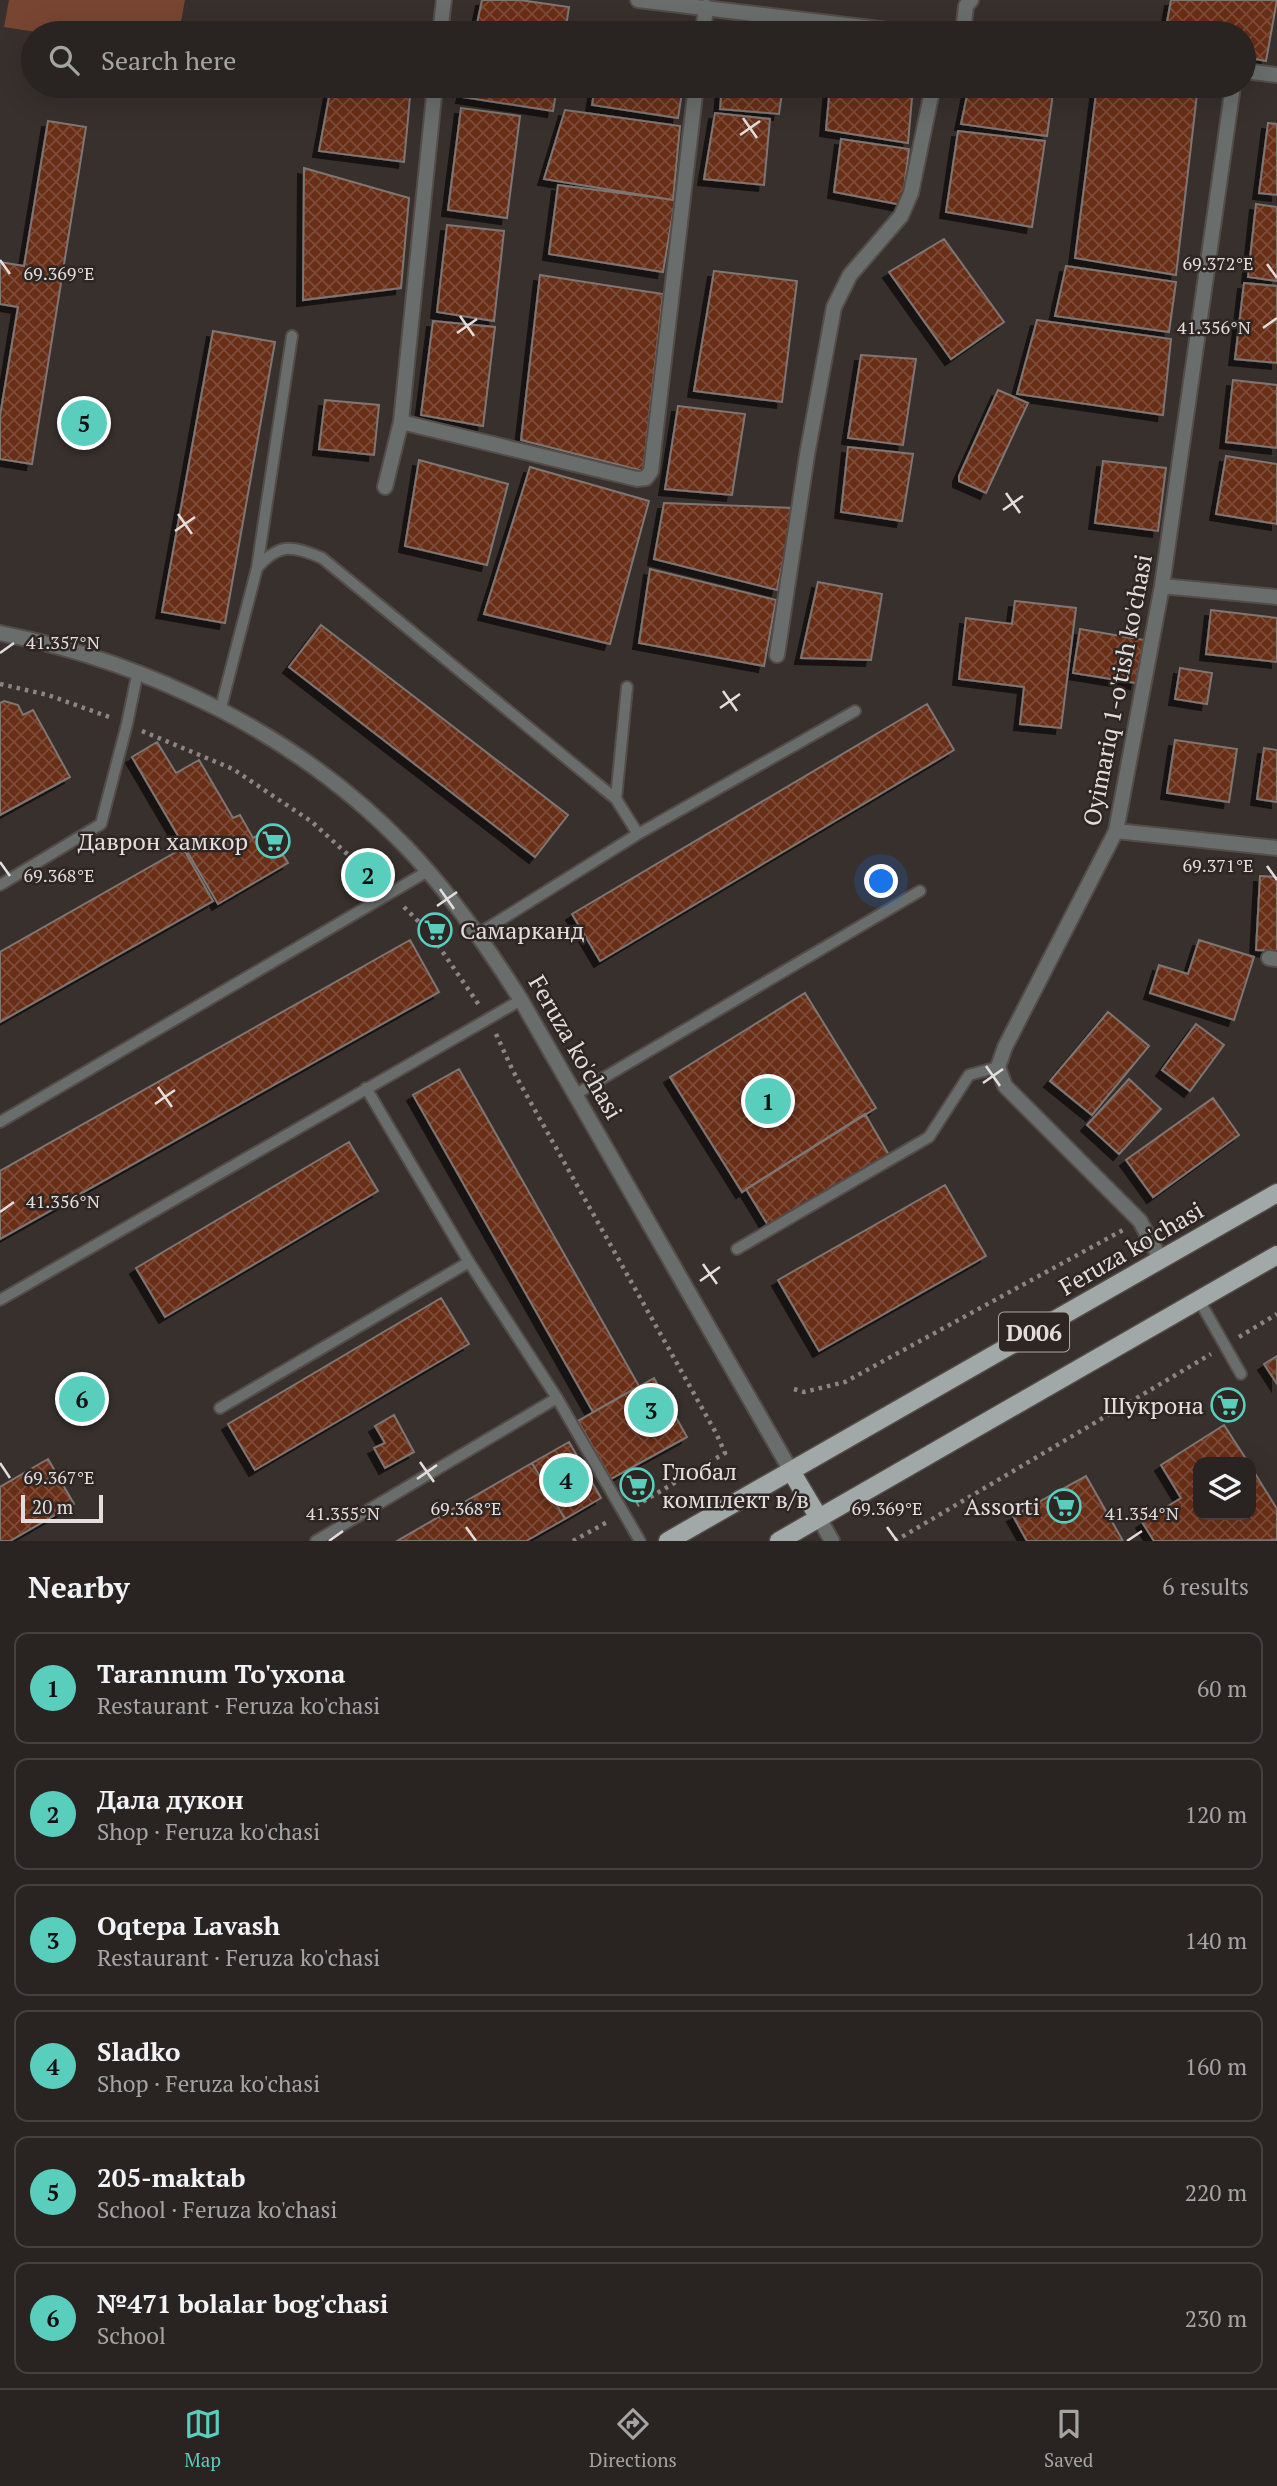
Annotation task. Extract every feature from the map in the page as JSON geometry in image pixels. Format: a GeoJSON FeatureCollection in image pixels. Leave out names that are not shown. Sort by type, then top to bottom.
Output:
{"type":"FeatureCollection","features":[{"type":"Feature","properties":{"kind":"main road","name":"Feruza ko'chasi"},"geometry":{"type":"LineString","coordinates":[[668,1541],[1277,1193]]}},
{"type":"Feature","properties":{"kind":"main road","name":"D006"},"geometry":{"type":"LineString","coordinates":[[779,1541],[1277,1255]]}},
{"type":"Feature","properties":{"kind":"main road","name":"Feruza ko'chasi"},"geometry":{"type":"LineString","coordinates":[[791,1471],[819,1518]]}},
{"type":"Feature","properties":{"kind":"street"},"geometry":{"type":"LineString","coordinates":[[441,21],[443,0]]}},
{"type":"Feature","properties":{"kind":"street"},"geometry":{"type":"LineString","coordinates":[[638,0],[817,21]]}},
{"type":"Feature","properties":{"kind":"street"},"geometry":{"type":"LineString","coordinates":[[965,21],[967,6],[971,0]]}},
{"type":"Feature","properties":{"kind":"street"},"geometry":{"type":"LineString","coordinates":[[704,21],[706,7]]}},
{"type":"Feature","properties":{"kind":"street"},"geometry":{"type":"LineString","coordinates":[[1256,72],[1277,75]]}},
{"type":"Feature","properties":{"kind":"street"},"geometry":{"type":"LineString","coordinates":[[384,487],[401,422],[434,98]]}},
{"type":"Feature","properties":{"kind":"street"},"geometry":{"type":"LineString","coordinates":[[401,422],[638,479],[646,478],[651,471],[695,98]]}},
{"type":"Feature","properties":{"kind":"street"},"geometry":{"type":"LineString","coordinates":[[777,655],[807,455],[834,307],[850,275],[901,216],[911,193],[931,98]]}},
{"type":"Feature","properties":{"kind":"street","name":"Oyimariq 1-o'tish ko'chasi"},"geometry":{"type":"LineString","coordinates":[[998,1067],[1005,1046],[1116,831],[1162,586],[1231,98]]}},
{"type":"Feature","properties":{"kind":"street"},"geometry":{"type":"LineString","coordinates":[[1162,586],[1277,597]]}},
{"type":"Feature","properties":{"kind":"street","name":"Feruza ko'chasi"},"geometry":{"type":"LineString","coordinates":[[0,633],[82,653],[138,671],[219,710],[277,744],[332,782],[383,824],[428,871],[478,934],[521,1000],[791,1471]]}},
{"type":"Feature","properties":{"kind":"street"},"geometry":{"type":"LineString","coordinates":[[1116,831],[1277,848]]}},
{"type":"Feature","properties":{"kind":"street"},"geometry":{"type":"LineString","coordinates":[[998,1067],[1006,1086],[1140,1222],[1161,1260]]}},
{"type":"Feature","properties":{"kind":"street"},"geometry":{"type":"LineString","coordinates":[[819,1518],[832,1541]]}},
{"type":"Feature","properties":{"kind":"lane"},"geometry":{"type":"LineString","coordinates":[[219,710],[257,568],[292,336]]}},
{"type":"Feature","properties":{"kind":"lane"},"geometry":{"type":"LineString","coordinates":[[257,568],[271,552],[295,548],[322,558],[615,799],[638,834]]}},
{"type":"Feature","properties":{"kind":"lane"},"geometry":{"type":"LineString","coordinates":[[0,885],[101,824],[138,671]]}},
{"type":"Feature","properties":{"kind":"lane"},"geometry":{"type":"LineString","coordinates":[[615,799],[627,687]]}},
{"type":"Feature","properties":{"kind":"lane"},"geometry":{"type":"LineString","coordinates":[[478,934],[638,834],[855,711]]}},
{"type":"Feature","properties":{"kind":"lane"},"geometry":{"type":"LineString","coordinates":[[0,1122],[428,871]]}},
{"type":"Feature","properties":{"kind":"lane"},"geometry":{"type":"LineString","coordinates":[[576,1094],[920,891]]}},
{"type":"Feature","properties":{"kind":"lane"},"geometry":{"type":"LineString","coordinates":[[0,1300],[521,1000]]}},
{"type":"Feature","properties":{"kind":"lane"},"geometry":{"type":"LineString","coordinates":[[737,1250],[929,1137],[969,1076],[998,1067]]}},
{"type":"Feature","properties":{"kind":"lane"},"geometry":{"type":"LineString","coordinates":[[366,1088],[469,1262],[557,1398],[640,1541]]}},
{"type":"Feature","properties":{"kind":"lane"},"geometry":{"type":"LineString","coordinates":[[220,1408],[469,1262]]}},
{"type":"Feature","properties":{"kind":"lane"},"geometry":{"type":"LineString","coordinates":[[1199,1300],[1241,1374]]}},
{"type":"Feature","properties":{"kind":"lane"},"geometry":{"type":"LineString","coordinates":[[316,1541],[557,1398]]}},
{"type":"Feature","properties":{"kind":"path"},"geometry":{"type":"LineString","coordinates":[[0,684],[48,695],[127,724],[233,769],[312,822],[429,932],[489,1019],[513,1071],[725,1453],[573,1541]]}},
{"type":"Feature","properties":{"kind":"path"},"geometry":{"type":"LineString","coordinates":[[794,1389],[804,1392],[845,1382],[1032,1278],[1140,1222]]}},
{"type":"Feature","properties":{"kind":"path"},"geometry":{"type":"LineString","coordinates":[[895,1541],[1277,1314]]}},
{"type":"Feature","properties":{"kind":"shaded area"},"geometry":{"type":"Polygon","coordinates":[[[9,0],[185,0],[181,21],[21,21],[21,30],[4,27],[9,0]]]}},
{"type":"Feature","properties":{"kind":"building"},"geometry":{"type":"Polygon","coordinates":[[[482,0],[520,0],[569,7],[567,21],[478,21],[482,0]]]}},
{"type":"Feature","properties":{"kind":"building"},"geometry":{"type":"Polygon","coordinates":[[[1171,0],[1277,0],[1266,61],[1256,59],[1256,21],[1167,21],[1171,0]]]}},
{"type":"Feature","properties":{"kind":"building"},"geometry":{"type":"Polygon","coordinates":[[[329,98],[410,98],[404,162],[319,151],[329,98]]]}},
{"type":"Feature","properties":{"kind":"building"},"geometry":{"type":"Polygon","coordinates":[[[468,98],[555,98],[553,111],[468,98]]]}},
{"type":"Feature","properties":{"kind":"building"},"geometry":{"type":"Polygon","coordinates":[[[593,98],[681,98],[678,118],[592,105],[593,98]]]}},
{"type":"Feature","properties":{"kind":"building"},"geometry":{"type":"Polygon","coordinates":[[[721,98],[781,98],[779,114],[720,109],[721,98]]]}},
{"type":"Feature","properties":{"kind":"building"},"geometry":{"type":"Polygon","coordinates":[[[829,98],[912,98],[908,143],[826,130],[829,98]]]}},
{"type":"Feature","properties":{"kind":"building"},"geometry":{"type":"Polygon","coordinates":[[[966,98],[1052,98],[1047,136],[961,124],[966,98]]]}},
{"type":"Feature","properties":{"kind":"building"},"geometry":{"type":"Polygon","coordinates":[[[1095,98],[1197,98],[1176,275],[1075,258],[1095,98]]]}},
{"type":"Feature","properties":{"kind":"building"},"geometry":{"type":"Polygon","coordinates":[[[461,108],[520,116],[507,218],[448,210],[461,108]]]}},
{"type":"Feature","properties":{"kind":"building"},"geometry":{"type":"Polygon","coordinates":[[[565,110],[680,126],[673,200],[544,179],[565,110]]]}},
{"type":"Feature","properties":{"kind":"building"},"geometry":{"type":"Polygon","coordinates":[[[715,113],[770,119],[764,185],[704,179],[715,113]]]}},
{"type":"Feature","properties":{"kind":"building"},"geometry":{"type":"Polygon","coordinates":[[[48,121],[86,127],[32,464],[0,459],[0,416],[18,307],[0,304],[0,262],[24,266],[48,121]]]}},
{"type":"Feature","properties":{"kind":"building"},"geometry":{"type":"Polygon","coordinates":[[[1268,123],[1277,124],[1277,195],[1259,193],[1268,123]]]}},
{"type":"Feature","properties":{"kind":"building"},"geometry":{"type":"Polygon","coordinates":[[[958,131],[1045,141],[1032,227],[946,212],[958,131]]]}},
{"type":"Feature","properties":{"kind":"building"},"geometry":{"type":"Polygon","coordinates":[[[841,139],[909,149],[902,205],[834,192],[841,139]]]}},
{"type":"Feature","properties":{"kind":"building"},"geometry":{"type":"Polygon","coordinates":[[[304,168],[409,198],[401,288],[303,300],[304,168]]]}},
{"type":"Feature","properties":{"kind":"building"},"geometry":{"type":"Polygon","coordinates":[[[558,185],[675,200],[663,272],[549,254],[558,185]]]}},
{"type":"Feature","properties":{"kind":"building"},"geometry":{"type":"Polygon","coordinates":[[[1256,204],[1277,207],[1277,281],[1248,277],[1256,204]]]}},
{"type":"Feature","properties":{"kind":"building"},"geometry":{"type":"Polygon","coordinates":[[[447,225],[504,231],[494,321],[437,312],[447,225]]]}},
{"type":"Feature","properties":{"kind":"building"},"geometry":{"type":"Polygon","coordinates":[[[944,239],[1004,322],[951,359],[889,272],[944,239]]]}},
{"type":"Feature","properties":{"kind":"building"},"geometry":{"type":"Polygon","coordinates":[[[1066,266],[1176,282],[1169,332],[1055,316],[1066,266]]]}},
{"type":"Feature","properties":{"kind":"building"},"geometry":{"type":"Polygon","coordinates":[[[714,271],[797,281],[782,402],[694,391],[714,271]]]}},
{"type":"Feature","properties":{"kind":"building"},"geometry":{"type":"Polygon","coordinates":[[[540,275],[663,294],[643,471],[521,440],[540,275]]]}},
{"type":"Feature","properties":{"kind":"building"},"geometry":{"type":"Polygon","coordinates":[[[1244,283],[1277,286],[1277,363],[1235,359],[1244,283]]]}},
{"type":"Feature","properties":{"kind":"building"},"geometry":{"type":"Polygon","coordinates":[[[1037,320],[1171,339],[1163,415],[1017,394],[1037,320]]]}},
{"type":"Feature","properties":{"kind":"building"},"geometry":{"type":"Polygon","coordinates":[[[433,321],[495,327],[483,426],[421,415],[433,321]]]}},
{"type":"Feature","properties":{"kind":"building"},"geometry":{"type":"Polygon","coordinates":[[[213,331],[275,342],[225,623],[162,612],[213,331]]]}},
{"type":"Feature","properties":{"kind":"building"},"geometry":{"type":"Polygon","coordinates":[[[861,355],[916,359],[903,445],[848,438],[861,355]]]}},
{"type":"Feature","properties":{"kind":"building"},"geometry":{"type":"Polygon","coordinates":[[[1233,380],[1277,385],[1277,448],[1226,442],[1233,380]]]}},
{"type":"Feature","properties":{"kind":"building"},"geometry":{"type":"Polygon","coordinates":[[[998,390],[1028,403],[986,493],[959,481],[959,476],[998,390]]]}},
{"type":"Feature","properties":{"kind":"building"},"geometry":{"type":"Polygon","coordinates":[[[325,400],[379,405],[374,455],[319,449],[325,400]]]}},
{"type":"Feature","properties":{"kind":"building"},"geometry":{"type":"Polygon","coordinates":[[[678,406],[745,414],[732,495],[665,489],[678,406]]]}},
{"type":"Feature","properties":{"kind":"building"},"geometry":{"type":"Polygon","coordinates":[[[848,447],[913,454],[902,521],[841,512],[848,447]]]}},
{"type":"Feature","properties":{"kind":"building"},"geometry":{"type":"Polygon","coordinates":[[[1226,456],[1277,464],[1277,524],[1216,514],[1226,456]]]}},
{"type":"Feature","properties":{"kind":"building"},"geometry":{"type":"Polygon","coordinates":[[[419,460],[508,484],[487,565],[405,546],[419,460]]]}},
{"type":"Feature","properties":{"kind":"building"},"geometry":{"type":"Polygon","coordinates":[[[1103,461],[1166,468],[1158,531],[1095,523],[1103,461]]]}},
{"type":"Feature","properties":{"kind":"building"},"geometry":{"type":"Polygon","coordinates":[[[530,467],[649,501],[610,644],[484,614],[530,467]]]}},
{"type":"Feature","properties":{"kind":"building"},"geometry":{"type":"Polygon","coordinates":[[[664,503],[794,508],[777,590],[654,559],[664,503]]]}},
{"type":"Feature","properties":{"kind":"building"},"geometry":{"type":"Polygon","coordinates":[[[650,569],[776,600],[764,666],[639,643],[650,569]]]}},
{"type":"Feature","properties":{"kind":"building"},"geometry":{"type":"Polygon","coordinates":[[[818,582],[882,594],[871,660],[801,658],[818,582]]]}},
{"type":"Feature","properties":{"kind":"building"},"geometry":{"type":"Polygon","coordinates":[[[1015,601],[1076,608],[1061,728],[1020,724],[1024,687],[959,679],[966,618],[1012,624],[1015,601]]]}},
{"type":"Feature","properties":{"kind":"building"},"geometry":{"type":"Polygon","coordinates":[[[1211,610],[1277,618],[1277,662],[1206,654],[1211,610]]]}},
{"type":"Feature","properties":{"kind":"building"},"geometry":{"type":"Polygon","coordinates":[[[321,625],[568,815],[535,857],[289,667],[321,625]]]}},
{"type":"Feature","properties":{"kind":"building"},"geometry":{"type":"Polygon","coordinates":[[[1080,629],[1144,640],[1136,683],[1073,673],[1080,629]]]}},
{"type":"Feature","properties":{"kind":"building"},"geometry":{"type":"Polygon","coordinates":[[[1180,668],[1212,673],[1207,704],[1175,699],[1180,668]]]}},
{"type":"Feature","properties":{"kind":"building"},"geometry":{"type":"Polygon","coordinates":[[[4,701],[18,705],[23,715],[33,710],[70,777],[0,815],[0,703],[4,701]]]}},
{"type":"Feature","properties":{"kind":"building"},"geometry":{"type":"Polygon","coordinates":[[[927,704],[954,750],[600,961],[572,914],[927,704]]]}},
{"type":"Feature","properties":{"kind":"building"},"geometry":{"type":"Polygon","coordinates":[[[1175,740],[1237,749],[1229,802],[1167,793],[1175,740]]]}},
{"type":"Feature","properties":{"kind":"building"},"geometry":{"type":"Polygon","coordinates":[[[157,742],[176,773],[199,760],[233,818],[240,815],[253,838],[268,830],[288,863],[218,904],[132,757],[157,742]]]}},
{"type":"Feature","properties":{"kind":"building"},"geometry":{"type":"Polygon","coordinates":[[[1264,748],[1277,750],[1277,802],[1257,799],[1264,748]]]}},
{"type":"Feature","properties":{"kind":"building"},"geometry":{"type":"Polygon","coordinates":[[[183,848],[213,901],[0,1022],[0,952],[183,848]]]}},
{"type":"Feature","properties":{"kind":"building"},"geometry":{"type":"Polygon","coordinates":[[[1260,876],[1277,877],[1277,951],[1256,950],[1260,876]]]}},
{"type":"Feature","properties":{"kind":"building"},"geometry":{"type":"Polygon","coordinates":[[[410,940],[439,992],[0,1239],[0,1171],[410,940]]]}},
{"type":"Feature","properties":{"kind":"building"},"geometry":{"type":"Polygon","coordinates":[[[1199,940],[1254,957],[1234,1020],[1150,993],[1159,965],[1188,974],[1199,940]]]}},
{"type":"Feature","properties":{"kind":"building"},"geometry":{"type":"Polygon","coordinates":[[[805,993],[876,1108],[742,1192],[670,1077],[805,993]]]}},
{"type":"Feature","properties":{"kind":"building"},"geometry":{"type":"Polygon","coordinates":[[[1108,1012],[1149,1046],[1092,1115],[1050,1081],[1108,1012]]]}},
{"type":"Feature","properties":{"kind":"building"},"geometry":{"type":"Polygon","coordinates":[[[1196,1024],[1224,1045],[1190,1091],[1162,1070],[1196,1024]]]}},
{"type":"Feature","properties":{"kind":"building"},"geometry":{"type":"Polygon","coordinates":[[[459,1069],[639,1386],[593,1412],[413,1095],[459,1069]]]}},
{"type":"Feature","properties":{"kind":"building"},"geometry":{"type":"Polygon","coordinates":[[[1129,1079],[1161,1109],[1119,1154],[1087,1125],[1129,1079]]]}},
{"type":"Feature","properties":{"kind":"building"},"geometry":{"type":"Polygon","coordinates":[[[1213,1098],[1239,1135],[1153,1197],[1126,1160],[1213,1098]]]}},
{"type":"Feature","properties":{"kind":"building"},"geometry":{"type":"Polygon","coordinates":[[[865,1114],[889,1155],[769,1227],[746,1189],[865,1114]]]}},
{"type":"Feature","properties":{"kind":"building"},"geometry":{"type":"Polygon","coordinates":[[[349,1142],[378,1191],[165,1317],[136,1268],[349,1142]]]}},
{"type":"Feature","properties":{"kind":"building"},"geometry":{"type":"Polygon","coordinates":[[[945,1185],[986,1256],[819,1351],[778,1280],[945,1185]]]}},
{"type":"Feature","properties":{"kind":"building"},"geometry":{"type":"Polygon","coordinates":[[[441,1298],[469,1344],[255,1470],[228,1424],[441,1298]]]}},
{"type":"Feature","properties":{"kind":"building"},"geometry":{"type":"Polygon","coordinates":[[[1277,1356],[1277,1384],[1264,1364],[1277,1356]]]}},
{"type":"Feature","properties":{"kind":"building"},"geometry":{"type":"Polygon","coordinates":[[[654,1378],[687,1437],[611,1479],[578,1421],[654,1378]]]}},
{"type":"Feature","properties":{"kind":"building"},"geometry":{"type":"Polygon","coordinates":[[[394,1415],[414,1452],[385,1468],[374,1448],[385,1443],[375,1426],[394,1415]]]}},
{"type":"Feature","properties":{"kind":"building"},"geometry":{"type":"Polygon","coordinates":[[[1224,1425],[1245,1457],[1193,1457],[1193,1520],[1256,1520],[1256,1475],[1277,1509],[1277,1540],[1154,1541],[1142,1522],[1181,1498],[1161,1465],[1224,1425]]]}},
{"type":"Feature","properties":{"kind":"building"},"geometry":{"type":"Polygon","coordinates":[[[569,1442],[601,1498],[565,1519],[532,1463],[569,1442]]]}},
{"type":"Feature","properties":{"kind":"building"},"geometry":{"type":"Polygon","coordinates":[[[48,1459],[74,1504],[10,1541],[0,1541],[0,1487],[48,1459]]]}},
{"type":"Feature","properties":{"kind":"building"},"geometry":{"type":"Polygon","coordinates":[[[532,1463],[565,1519],[526,1541],[397,1541],[532,1463]]]}},
{"type":"Feature","properties":{"kind":"building"},"geometry":{"type":"Polygon","coordinates":[[[1086,1476],[1123,1541],[1027,1541],[1013,1516],[1086,1476]]]}},
{"type":"Feature","properties":{"kind":"place","name":"205-maktab"},"geometry":{"type":"Point","coordinates":[84,423]}},
{"type":"Feature","properties":{"kind":"place","name":"Даврон хамкор"},"geometry":{"type":"Point","coordinates":[273,841]}},
{"type":"Feature","properties":{"kind":"place","name":"Дала дукон"},"geometry":{"type":"Point","coordinates":[368,875]}},
{"type":"Feature","properties":{"kind":"place","name":"Самарканд"},"geometry":{"type":"Point","coordinates":[435,930]}},
{"type":"Feature","properties":{"kind":"place","name":"Tarannum To'yxona"},"geometry":{"type":"Point","coordinates":[768,1101]}},
{"type":"Feature","properties":{"kind":"place","name":"№471 bolalar bog'chasi"},"geometry":{"type":"Point","coordinates":[82,1399]}},
{"type":"Feature","properties":{"kind":"place","name":"Шукрона"},"geometry":{"type":"Point","coordinates":[1228,1405]}},
{"type":"Feature","properties":{"kind":"place","name":"Oqtepa Lavash"},"geometry":{"type":"Point","coordinates":[651,1410]}},
{"type":"Feature","properties":{"kind":"place","name":"Sladko"},"geometry":{"type":"Point","coordinates":[566,1480]}},
{"type":"Feature","properties":{"kind":"place","name":"Глобал комплект в/в"},"geometry":{"type":"Point","coordinates":[637,1485]}},
{"type":"Feature","properties":{"kind":"place","name":"Assorti"},"geometry":{"type":"Point","coordinates":[1064,1506]}}]}
